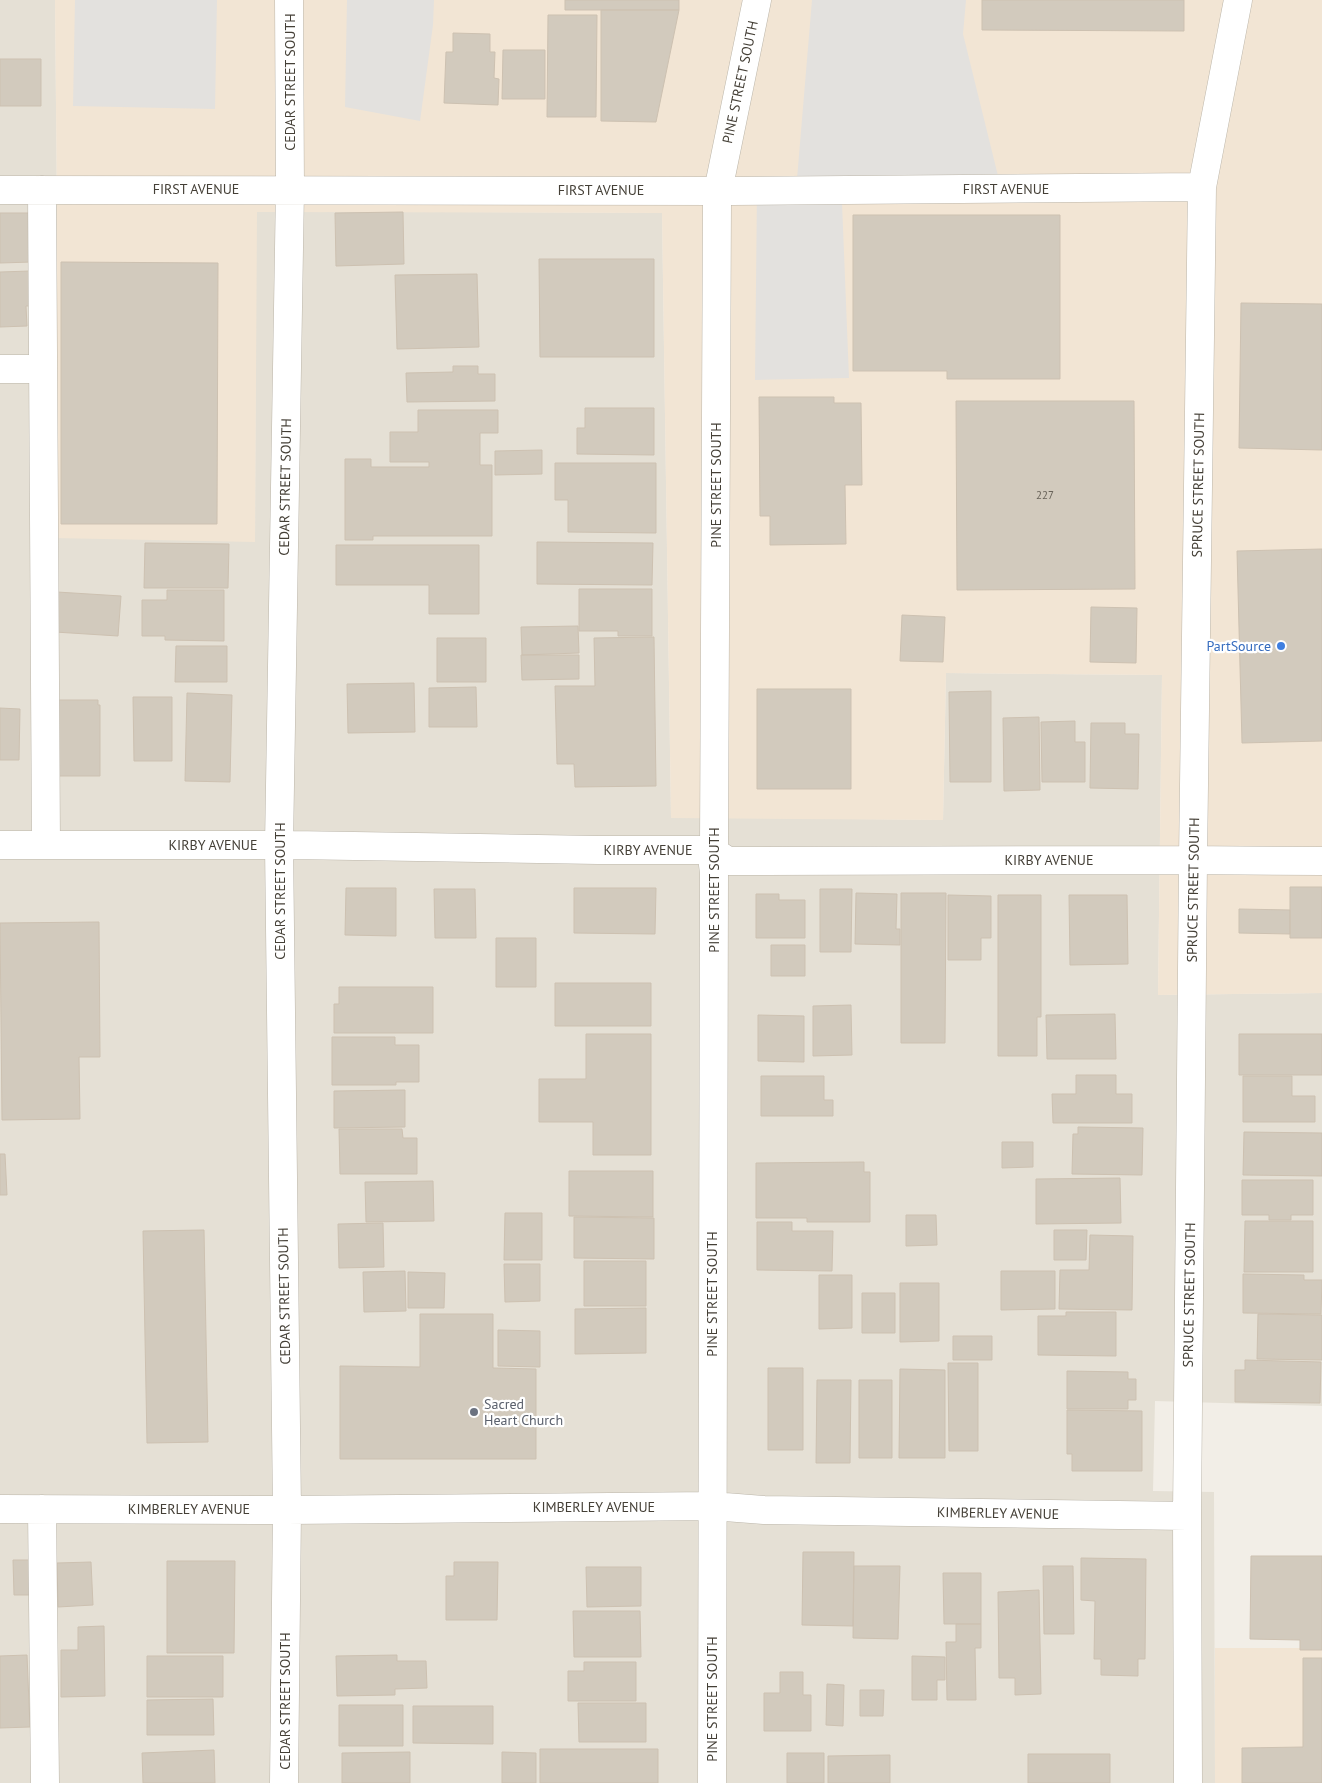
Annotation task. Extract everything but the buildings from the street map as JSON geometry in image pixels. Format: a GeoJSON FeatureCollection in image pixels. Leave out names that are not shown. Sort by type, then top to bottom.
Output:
{"type":"FeatureCollection","features":[{"type":"Feature","properties":{"kind":"street","name":"CEDAR STREET SOUTH"},"geometry":{"type":"LineString","coordinates":[[284,1783],[286,1510],[279,845],[290,189],[290,0]]}},
{"type":"Feature","properties":{"kind":"street","name":"PINE STREET SOUTH"},"geometry":{"type":"LineString","coordinates":[[712,1783],[714,872],[711,850],[714,846],[718,191],[757,0]]}},
{"type":"Feature","properties":{"kind":"street","name":"SPRUCE STREET SOUTH"},"geometry":{"type":"LineString","coordinates":[[1188,1783],[1187,1516],[1202,187],[1238,0]]}},
{"type":"Feature","properties":{"kind":"street","name":"FIRST AVENUE"},"geometry":{"type":"LineString","coordinates":[[0,190],[718,191],[1202,187]]}},
{"type":"Feature","properties":{"kind":"street"},"geometry":{"type":"LineString","coordinates":[[42,190],[46,845]]}},
{"type":"Feature","properties":{"kind":"street"},"geometry":{"type":"LineString","coordinates":[[0,369],[43,369]]}},
{"type":"Feature","properties":{"kind":"street","name":"KIRBY AVENUE"},"geometry":{"type":"LineString","coordinates":[[0,845],[279,845],[711,850],[728,861],[1322,861]]}},
{"type":"Feature","properties":{"kind":"street","name":"KIMBERLEY AVENUE"},"geometry":{"type":"LineString","coordinates":[[0,1508],[286,1510],[712,1506],[764,1510],[1187,1516]]}},
{"type":"Feature","properties":{"kind":"street"},"geometry":{"type":"LineString","coordinates":[[42,1509],[44,1783]]}},
{"type":"Feature","properties":{"kind":"shaded area"},"geometry":{"type":"Polygon","coordinates":[[[0,0],[55,0],[57,211],[255,542],[256,211],[662,213],[671,817],[943,820],[946,673],[1162,675],[1158,995],[1322,993],[1322,1406],[1155,1401],[1153,1491],[1214,1492],[1215,1783],[0,1783],[0,0]]]}},
{"type":"Feature","properties":{"kind":"shaded area"},"geometry":{"type":"Polygon","coordinates":[[[55,0],[1322,0],[1322,993],[1158,995],[1162,675],[946,673],[943,820],[671,818],[662,213],[257,212],[255,542],[53,538],[57,211],[55,0]]]}},
{"type":"Feature","properties":{"kind":"shaded area"},"geometry":{"type":"Polygon","coordinates":[[[75,0],[217,0],[215,109],[73,106],[75,0]]]}},
{"type":"Feature","properties":{"kind":"shaded area"},"geometry":{"type":"Polygon","coordinates":[[[347,0],[434,0],[433,25],[420,121],[345,107],[347,0]]]}},
{"type":"Feature","properties":{"kind":"shaded area"},"geometry":{"type":"Polygon","coordinates":[[[812,0],[966,0],[963,34],[1001,188],[797,179],[812,0]]]}},
{"type":"Feature","properties":{"kind":"shaded area"},"geometry":{"type":"Polygon","coordinates":[[[757,190],[842,203],[849,378],[755,380],[757,190]]]}},
{"type":"Feature","properties":{"kind":"shaded area"},"geometry":{"type":"Polygon","coordinates":[[[1215,1648],[1322,1648],[1322,1783],[1215,1783],[1215,1648]]]}},
{"type":"Feature","properties":{"kind":"place","name":"PartSource"},"geometry":{"type":"Point","coordinates":[1281,646]}},
{"type":"Feature","properties":{"kind":"place","name":"Sacred Heart Church"},"geometry":{"type":"Point","coordinates":[474,1412]}}]}
